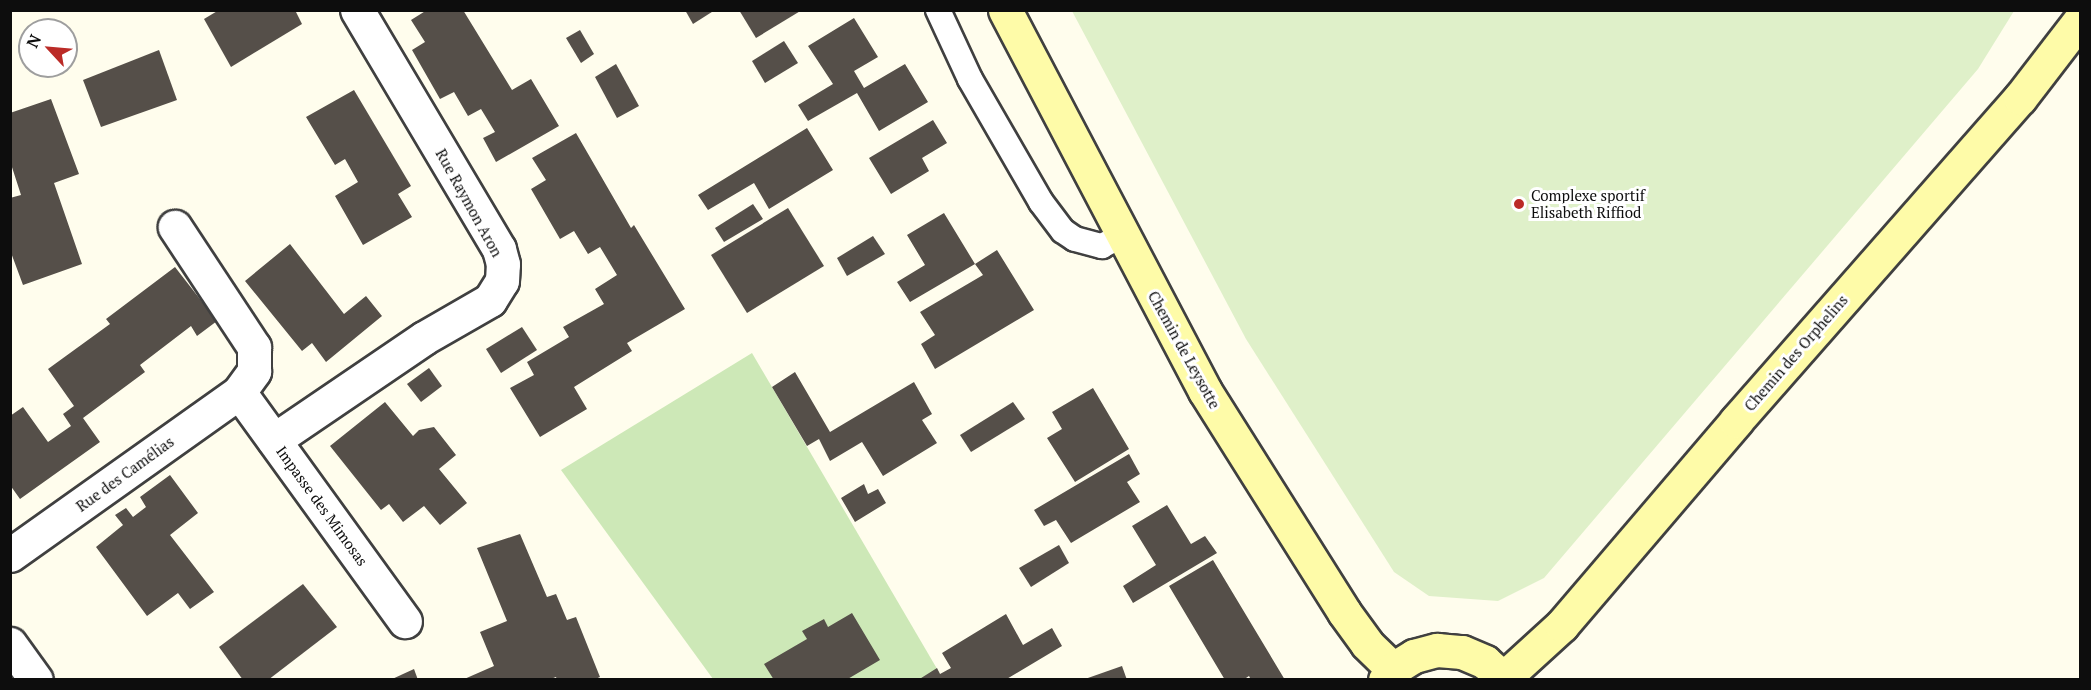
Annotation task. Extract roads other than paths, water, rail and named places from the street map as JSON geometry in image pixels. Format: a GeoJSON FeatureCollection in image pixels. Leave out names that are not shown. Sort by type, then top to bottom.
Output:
{"type":"FeatureCollection","features":[{"type":"Feature","properties":{"kind":"street","name":"Rue Raymon Aron"},"geometry":{"type":"LineString","coordinates":[[274,440],[424,338],[490,300],[502,281],[503,264],[499,249],[357,10]]}},
{"type":"Feature","properties":{"kind":"street","name":"Chemin de Leysotte"},"geometry":{"type":"LineString","coordinates":[[1005,10],[1121,236],[1205,391],[1250,466],[1344,612],[1389,674]]}},
{"type":"Feature","properties":{"kind":"street","name":"Chemin des Orphelins"},"geometry":{"type":"LineString","coordinates":[[1504,679],[1562,624],[1736,421],[2020,98],[2080,20]]}},
{"type":"Feature","properties":{"kind":"street"},"geometry":{"type":"LineString","coordinates":[[175,227],[254,347],[254,371],[239,392]]}},
{"type":"Feature","properties":{"kind":"street","name":"Impasse des Mimosas"},"geometry":{"type":"LineString","coordinates":[[239,392],[405,621]]}},
{"type":"Feature","properties":{"kind":"street","name":"Rue des Camélias"},"geometry":{"type":"LineString","coordinates":[[10,555],[239,392]]}},
{"type":"Feature","properties":{"kind":"street"},"geometry":{"type":"LineString","coordinates":[[10,644],[36,680]]}},
{"type":"Feature","properties":{"kind":"street"},"geometry":{"type":"LineString","coordinates":[[1389,674],[1414,656],[1437,650],[1462,652],[1485,662],[1504,679]]}},
{"type":"Feature","properties":{"kind":"lane"},"geometry":{"type":"LineString","coordinates":[[938,10],[970,79],[1041,202],[1063,231],[1075,239],[1102,246],[1121,236]]}},
{"type":"Feature","properties":{"kind":"place","name":"Complexe sportif Elisabeth Riffiod"},"geometry":{"type":"Point","coordinates":[1519,204]}}]}
